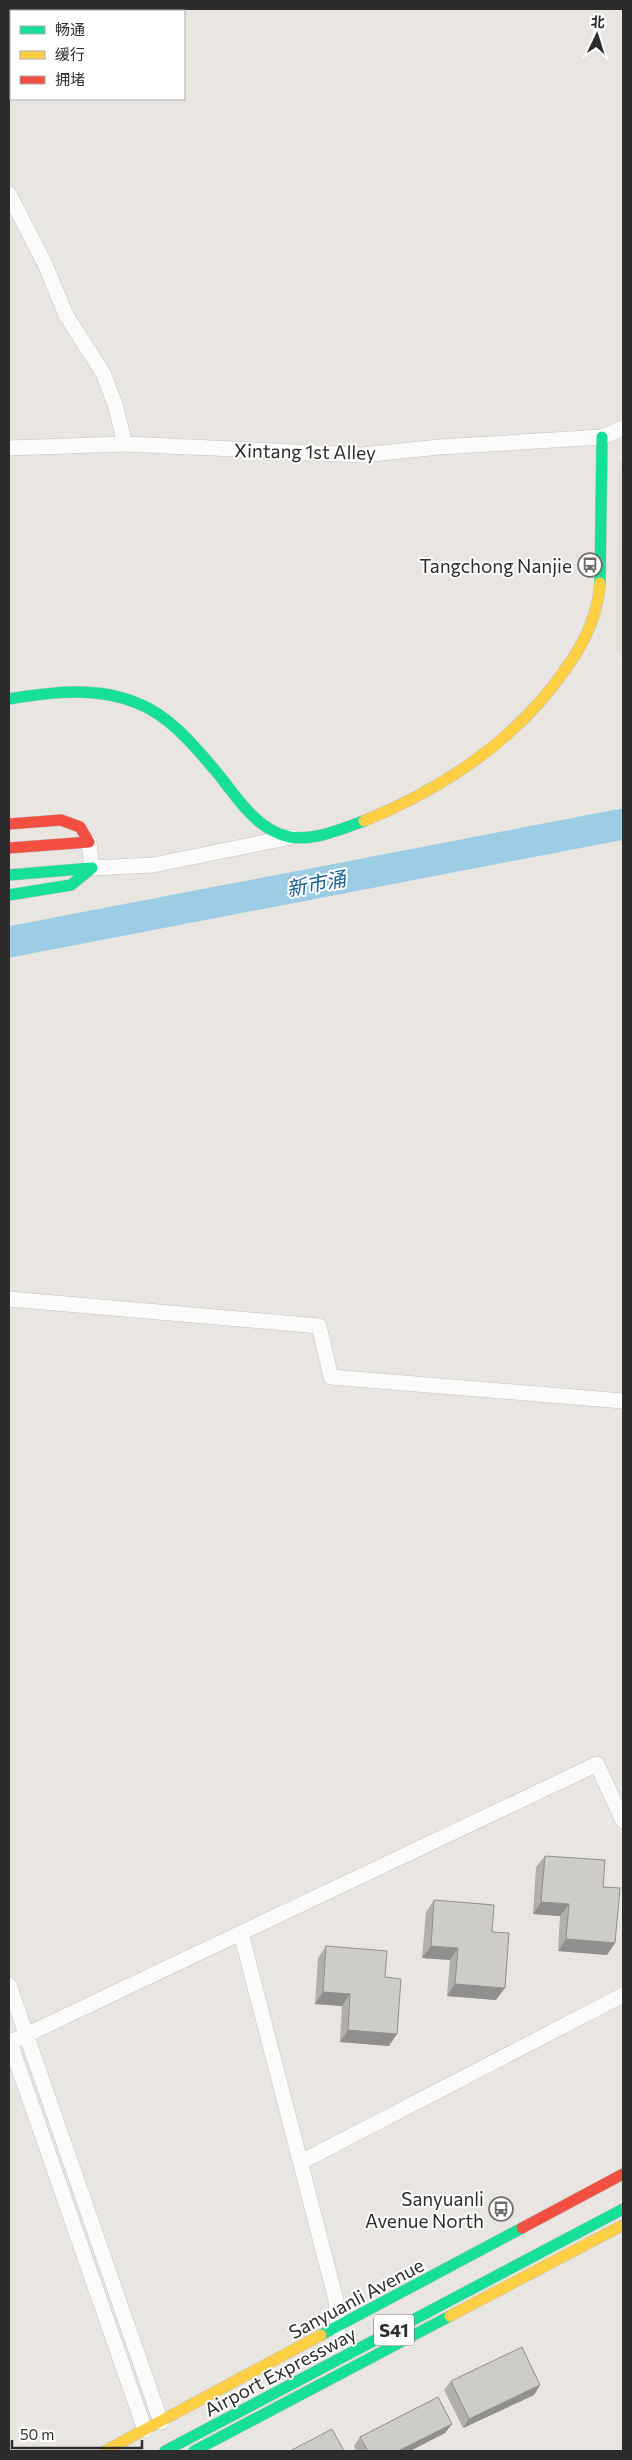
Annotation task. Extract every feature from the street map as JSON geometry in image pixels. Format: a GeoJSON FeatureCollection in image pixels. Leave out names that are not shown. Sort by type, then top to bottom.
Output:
{"type":"FeatureCollection","features":[{"type":"Feature","properties":{"kind":"main road"},"geometry":{"type":"LineString","coordinates":[[9,699],[55,693],[79,693],[121,698],[141,704],[155,712],[180,733],[263,827],[280,836],[321,834],[390,810],[440,785],[494,747],[529,714],[556,682],[588,631],[598,604],[602,438]]}},
{"type":"Feature","properties":{"kind":"main road"},"geometry":{"type":"LineString","coordinates":[[9,824],[61,820],[80,827],[89,842],[9,848]]}},
{"type":"Feature","properties":{"kind":"main road"},"geometry":{"type":"LineString","coordinates":[[9,875],[92,868]]}},
{"type":"Feature","properties":{"kind":"main road"},"geometry":{"type":"LineString","coordinates":[[9,894],[71,885],[92,868]]}},
{"type":"Feature","properties":{"kind":"main road","name":"Sanyuanli Avenue"},"geometry":{"type":"LineString","coordinates":[[105,2451],[126,2446],[145,2430],[623,2174]]}},
{"type":"Feature","properties":{"kind":"main road","name":"Airport Expressway"},"geometry":{"type":"LineString","coordinates":[[165,2451],[623,2209]]}},
{"type":"Feature","properties":{"kind":"main road"},"geometry":{"type":"LineString","coordinates":[[194,2451],[623,2225]]}},
{"type":"Feature","properties":{"kind":"street"},"geometry":{"type":"LineString","coordinates":[[9,194],[45,264],[66,315],[103,373],[115,404],[125,444]]}},
{"type":"Feature","properties":{"kind":"street"},"geometry":{"type":"LineString","coordinates":[[602,438],[623,428]]}},
{"type":"Feature","properties":{"kind":"street","name":"Xintang 1st Alley"},"geometry":{"type":"LineString","coordinates":[[9,448],[125,444],[362,455],[439,447],[602,438]]}},
{"type":"Feature","properties":{"kind":"street"},"geometry":{"type":"LineString","coordinates":[[89,842],[92,868],[153,865],[290,837]]}},
{"type":"Feature","properties":{"kind":"street"},"geometry":{"type":"LineString","coordinates":[[9,1299],[319,1326],[331,1378],[623,1401]]}},
{"type":"Feature","properties":{"kind":"street"},"geometry":{"type":"LineString","coordinates":[[145,2430],[9,2042],[597,1764],[623,1821]]}},
{"type":"Feature","properties":{"kind":"street"},"geometry":{"type":"LineString","coordinates":[[241,1933],[336,2300],[338,2328]]}},
{"type":"Feature","properties":{"kind":"street"},"geometry":{"type":"LineString","coordinates":[[9,1985],[161,2422]]}},
{"type":"Feature","properties":{"kind":"street"},"geometry":{"type":"LineString","coordinates":[[301,2162],[623,1995]]}},
{"type":"Feature","properties":{"kind":"shaded area"},"geometry":{"type":"Polygon","coordinates":[[[623,459],[623,659],[616,649],[619,462],[623,459]]]}},
{"type":"Feature","properties":{"kind":"building"},"geometry":{"type":"Polygon","coordinates":[[[545,1856],[605,1860],[603,1887],[620,1888],[615,1943],[566,1939],[569,1904],[541,1902],[545,1856]]]}},
{"type":"Feature","properties":{"kind":"building"},"geometry":{"type":"Polygon","coordinates":[[[434,1900],[494,1905],[492,1932],[509,1933],[505,1988],[455,1984],[458,1948],[431,1946],[434,1900]]]}},
{"type":"Feature","properties":{"kind":"building"},"geometry":{"type":"Polygon","coordinates":[[[326,1946],[387,1951],[385,1977],[401,1979],[397,2034],[348,2030],[350,1994],[323,1992],[326,1946]]]}},
{"type":"Feature","properties":{"kind":"building"},"geometry":{"type":"Polygon","coordinates":[[[522,2347],[540,2385],[469,2419],[451,2381],[522,2347]]]}},
{"type":"Feature","properties":{"kind":"building"},"geometry":{"type":"Polygon","coordinates":[[[438,2397],[452,2424],[398,2451],[368,2451],[360,2437],[438,2397]]]}},
{"type":"Feature","properties":{"kind":"building"},"geometry":{"type":"Polygon","coordinates":[[[332,2429],[344,2451],[290,2451],[332,2429]]]}},
{"type":"Feature","properties":{"kind":"waterway","name":"新市涌"},"geometry":{"type":"LineString","coordinates":[[9,942],[623,824]]}},
{"type":"Feature","properties":{"kind":"traffic: fast"},"geometry":{"type":"LineString","coordinates":[[600,583],[602,437]]}},
{"type":"Feature","properties":{"kind":"traffic: fast"},"geometry":{"type":"LineString","coordinates":[[9,699],[41,694],[90,692],[106,694],[137,703],[172,724],[219,775],[241,804],[258,821],[279,834],[299,838],[318,836],[364,821]]}},
{"type":"Feature","properties":{"kind":"traffic: fast"},"geometry":{"type":"LineString","coordinates":[[9,875],[92,868]]}},
{"type":"Feature","properties":{"kind":"traffic: fast"},"geometry":{"type":"LineString","coordinates":[[9,895],[71,885],[92,868]]}},
{"type":"Feature","properties":{"kind":"traffic: fast"},"geometry":{"type":"LineString","coordinates":[[165,2451],[623,2209]]}},
{"type":"Feature","properties":{"kind":"traffic: fast"},"geometry":{"type":"LineString","coordinates":[[321,2335],[522,2228]]}},
{"type":"Feature","properties":{"kind":"traffic: fast"},"geometry":{"type":"LineString","coordinates":[[194,2451],[450,2316]]}},
{"type":"Feature","properties":{"kind":"traffic: slow"},"geometry":{"type":"LineString","coordinates":[[364,821],[394,808],[450,777],[477,759],[526,717],[567,667],[579,648],[590,627],[597,606],[600,583]]}},
{"type":"Feature","properties":{"kind":"traffic: slow"},"geometry":{"type":"LineString","coordinates":[[450,2316],[623,2225]]}},
{"type":"Feature","properties":{"kind":"traffic: slow"},"geometry":{"type":"LineString","coordinates":[[105,2451],[321,2335]]}},
{"type":"Feature","properties":{"kind":"traffic: jam"},"geometry":{"type":"LineString","coordinates":[[9,824],[61,820],[80,827],[89,842],[9,848]]}},
{"type":"Feature","properties":{"kind":"traffic: jam"},"geometry":{"type":"LineString","coordinates":[[522,2228],[623,2174]]}},
{"type":"Feature","properties":{"kind":"place","name":"Tangchong Nanjie"},"geometry":{"type":"Point","coordinates":[590,565]}},
{"type":"Feature","properties":{"kind":"place","name":"Sanyuanli Avenue North"},"geometry":{"type":"Point","coordinates":[501,2209]}}]}
